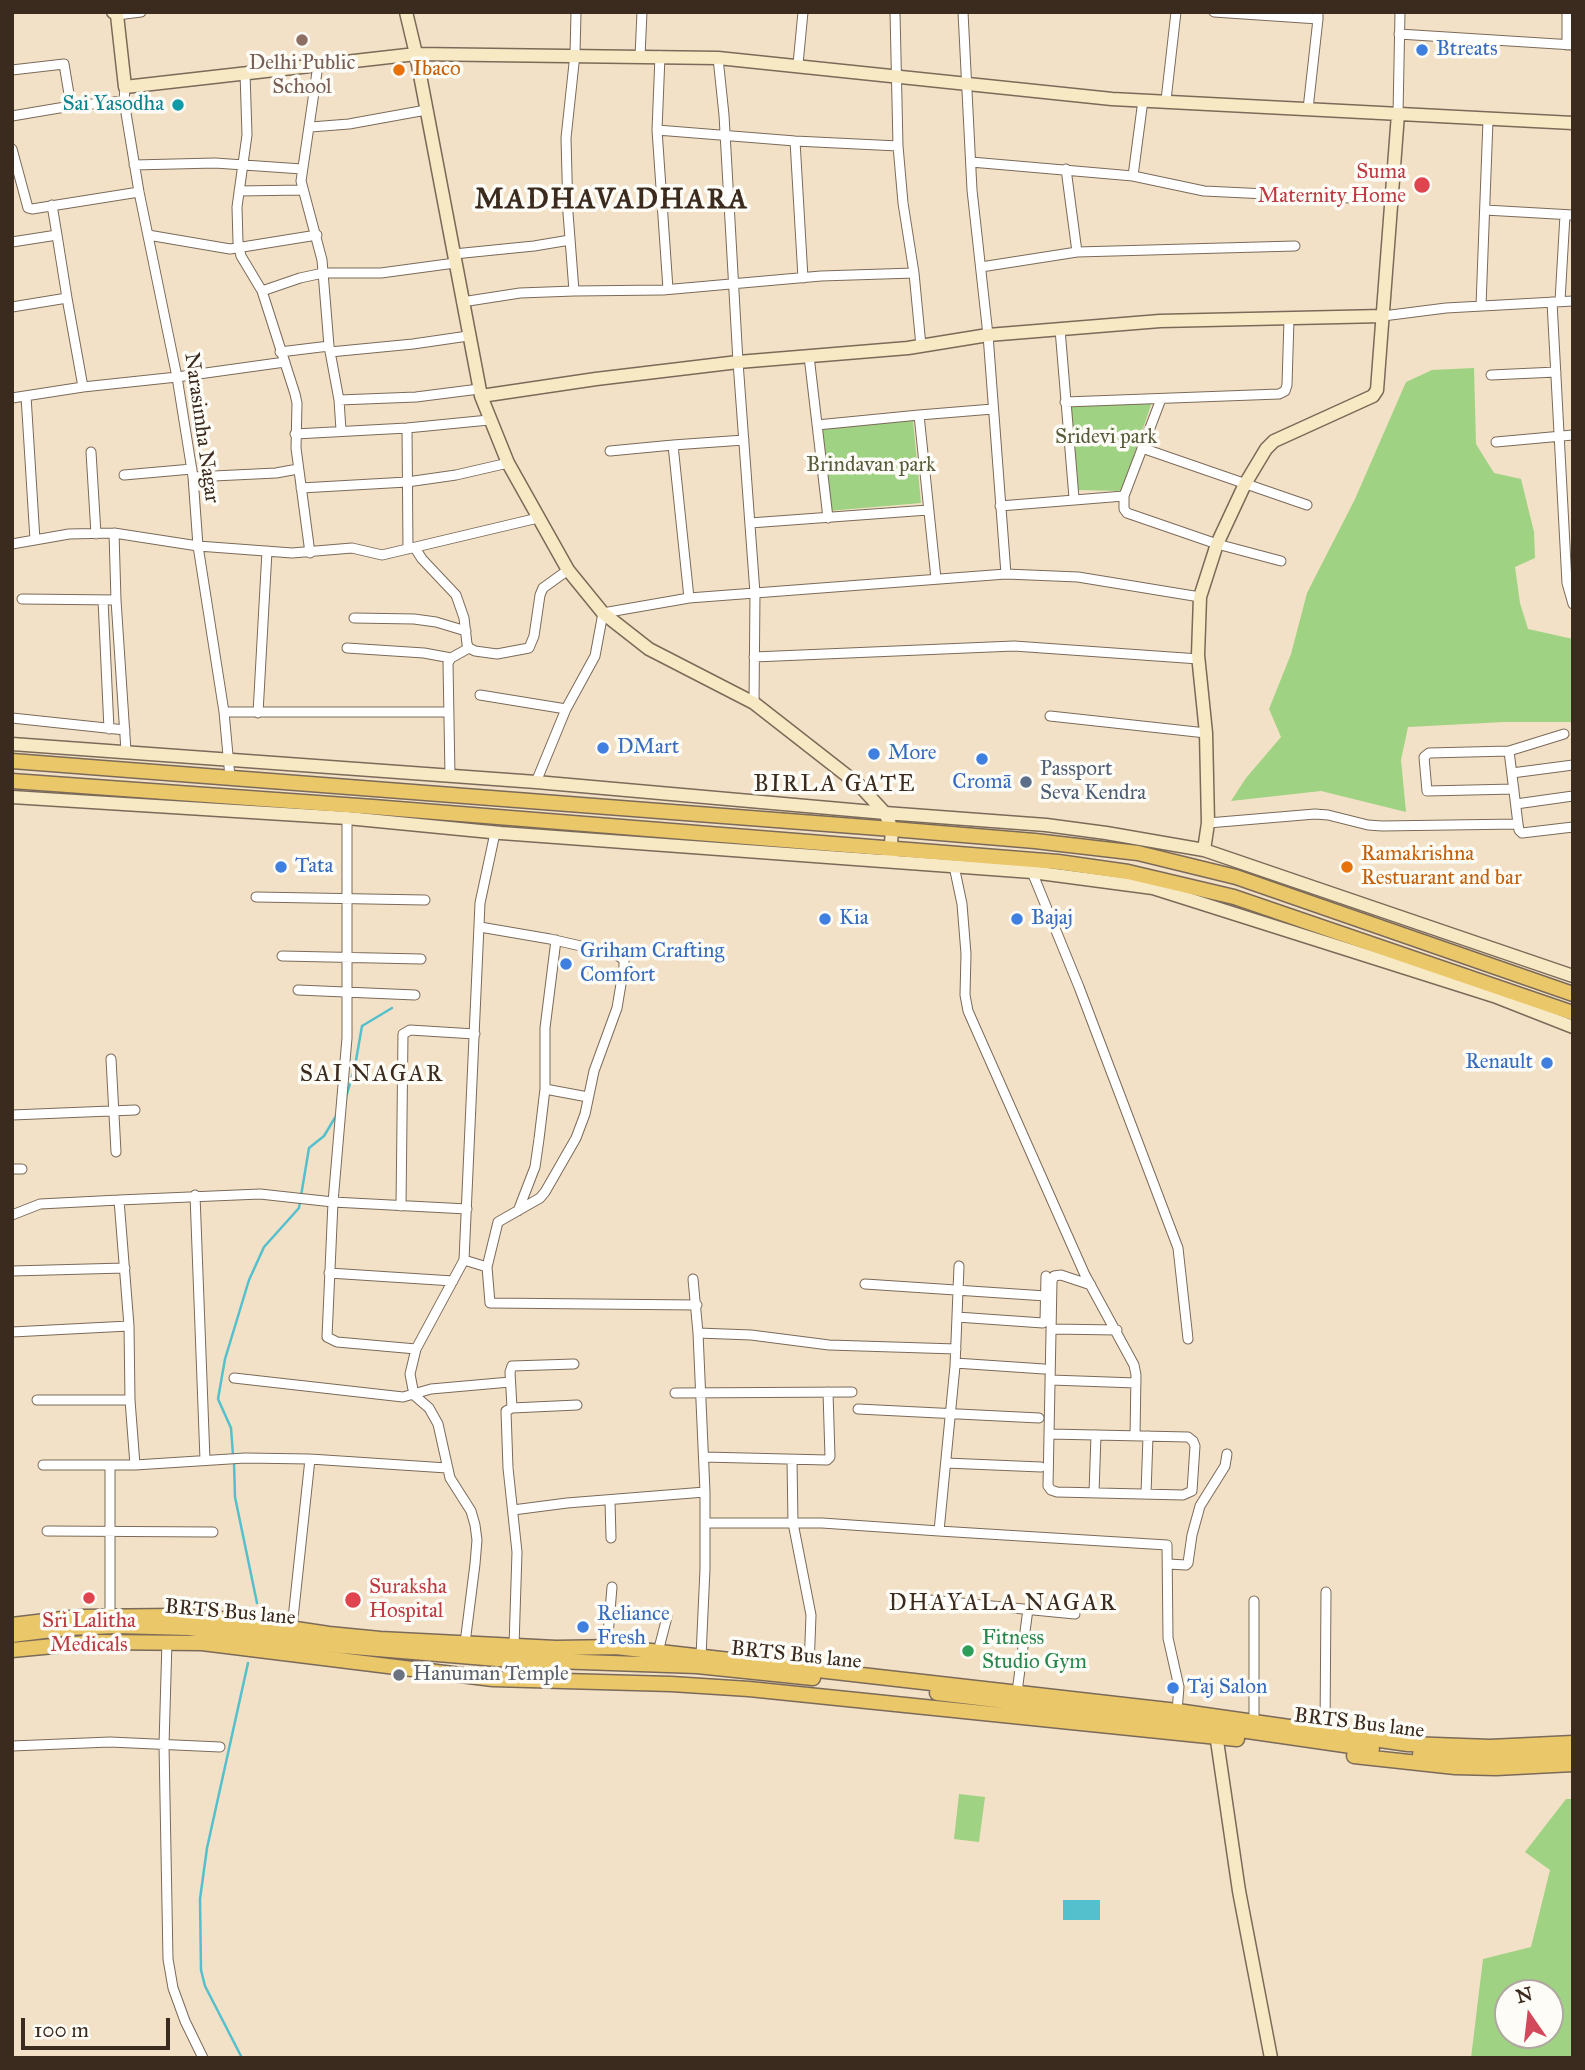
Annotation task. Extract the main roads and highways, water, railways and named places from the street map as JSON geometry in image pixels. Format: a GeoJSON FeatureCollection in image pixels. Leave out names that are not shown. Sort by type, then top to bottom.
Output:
{"type":"FeatureCollection","features":[{"type":"Feature","properties":{"kind":"main road"},"geometry":{"type":"LineString","coordinates":[[12,761],[892,829],[1138,853],[1236,877],[1573,994]]}},
{"type":"Feature","properties":{"kind":"main road"},"geometry":{"type":"LineString","coordinates":[[12,780],[890,855],[1058,862],[1128,872],[1178,882],[1293,916],[1573,1013]]}},
{"type":"Feature","properties":{"kind":"main road"},"geometry":{"type":"LineString","coordinates":[[12,1625],[110,1615],[223,1619],[380,1639],[514,1646],[607,1647],[1177,1711],[1215,1726],[1254,1721],[1408,1744],[1490,1747],[1573,1743]]}},
{"type":"Feature","properties":{"kind":"main road","name":"BRTS Bus lane"},"geometry":{"type":"LineString","coordinates":[[12,1635],[68,1628],[117,1626],[189,1628],[342,1646],[497,1659],[697,1666],[1215,1726],[1404,1753],[1503,1756],[1573,1753]]}},
{"type":"Feature","properties":{"kind":"main road"},"geometry":{"type":"LineString","coordinates":[[12,1650],[57,1644],[167,1641],[269,1650],[493,1679],[750,1689],[1215,1726],[1336,1754],[1455,1767],[1573,1764]]}},
{"type":"Feature","properties":{"kind":"water"},"geometry":{"type":"Polygon","coordinates":[[[1063,1900],[1100,1900],[1100,1920],[1063,1920],[1063,1900]]]}},
{"type":"Feature","properties":{"kind":"waterway"},"geometry":{"type":"LineString","coordinates":[[345,1101],[362,1026],[392,1008]]}},
{"type":"Feature","properties":{"kind":"waterway"},"geometry":{"type":"LineString","coordinates":[[301,1196],[309,1148],[324,1136],[336,1116]]}},
{"type":"Feature","properties":{"kind":"waterway"},"geometry":{"type":"LineString","coordinates":[[233,1455],[231,1428],[218,1399],[225,1359],[249,1280],[264,1247],[299,1208],[300,1202]]}},
{"type":"Feature","properties":{"kind":"waterway"},"geometry":{"type":"LineString","coordinates":[[234,1462],[235,1497],[257,1603]]}},
{"type":"Feature","properties":{"kind":"waterway"},"geometry":{"type":"LineString","coordinates":[[242,2058],[205,1986],[201,1970],[200,1899],[207,1848],[248,1663]]}},
{"type":"Feature","properties":{"kind":"place","name":"Delhi Public School"},"geometry":{"type":"Point","coordinates":[302,40]}},
{"type":"Feature","properties":{"kind":"place","name":"Btreats"},"geometry":{"type":"Point","coordinates":[1422,50]}},
{"type":"Feature","properties":{"kind":"place","name":"Ibaco"},"geometry":{"type":"Point","coordinates":[399,70]}},
{"type":"Feature","properties":{"kind":"place","name":"Sai Yasodha"},"geometry":{"type":"Point","coordinates":[178,105]}},
{"type":"Feature","properties":{"kind":"place","name":"Suma Maternity Home"},"geometry":{"type":"Point","coordinates":[1422,185]}},
{"type":"Feature","properties":{"kind":"place","name":"DMart"},"geometry":{"type":"Point","coordinates":[603,748]}},
{"type":"Feature","properties":{"kind":"place","name":"More"},"geometry":{"type":"Point","coordinates":[874,754]}},
{"type":"Feature","properties":{"kind":"place","name":"Cromā"},"geometry":{"type":"Point","coordinates":[982,759]}},
{"type":"Feature","properties":{"kind":"place","name":"Passport Seva Kendra"},"geometry":{"type":"Point","coordinates":[1026,782]}},
{"type":"Feature","properties":{"kind":"place","name":"Tata"},"geometry":{"type":"Point","coordinates":[281,867]}},
{"type":"Feature","properties":{"kind":"place","name":"Ramakrishna Restuarant and bar"},"geometry":{"type":"Point","coordinates":[1347,867]}},
{"type":"Feature","properties":{"kind":"place","name":"Kia"},"geometry":{"type":"Point","coordinates":[825,919]}},
{"type":"Feature","properties":{"kind":"place","name":"Bajaj"},"geometry":{"type":"Point","coordinates":[1017,919]}},
{"type":"Feature","properties":{"kind":"place","name":"Griham Crafting Comfort"},"geometry":{"type":"Point","coordinates":[566,964]}},
{"type":"Feature","properties":{"kind":"place","name":"Renault"},"geometry":{"type":"Point","coordinates":[1547,1063]}},
{"type":"Feature","properties":{"kind":"place","name":"Sri Lalitha Medicals"},"geometry":{"type":"Point","coordinates":[89,1598]}},
{"type":"Feature","properties":{"kind":"place","name":"Suraksha Hospital"},"geometry":{"type":"Point","coordinates":[353,1600]}},
{"type":"Feature","properties":{"kind":"place","name":"Reliance Fresh"},"geometry":{"type":"Point","coordinates":[583,1627]}},
{"type":"Feature","properties":{"kind":"place","name":"Fitness Studio Gym"},"geometry":{"type":"Point","coordinates":[968,1651]}},
{"type":"Feature","properties":{"kind":"place","name":"Hanuman Temple"},"geometry":{"type":"Point","coordinates":[399,1675]}},
{"type":"Feature","properties":{"kind":"place","name":"Taj Salon"},"geometry":{"type":"Point","coordinates":[1173,1688]}},
{"type":"Feature","properties":{"kind":"district","name":"MADHAVADHARA"},"geometry":{"type":"Point","coordinates":[612,201]}},
{"type":"Feature","properties":{"kind":"district","name":"BIRLA GATE"},"geometry":{"type":"Point","coordinates":[835,785]}},
{"type":"Feature","properties":{"kind":"district","name":"SAI NAGAR"},"geometry":{"type":"Point","coordinates":[372,1075]}},
{"type":"Feature","properties":{"kind":"district","name":"DHAYALA NAGAR"},"geometry":{"type":"Point","coordinates":[1003,1604]}},
{"type":"Feature","properties":{"kind":"park label","name":"Sridevi park"},"geometry":{"type":"Point","coordinates":[1106,438]}},
{"type":"Feature","properties":{"kind":"park label","name":"Brindavan park"},"geometry":{"type":"Point","coordinates":[871,466]}}]}
